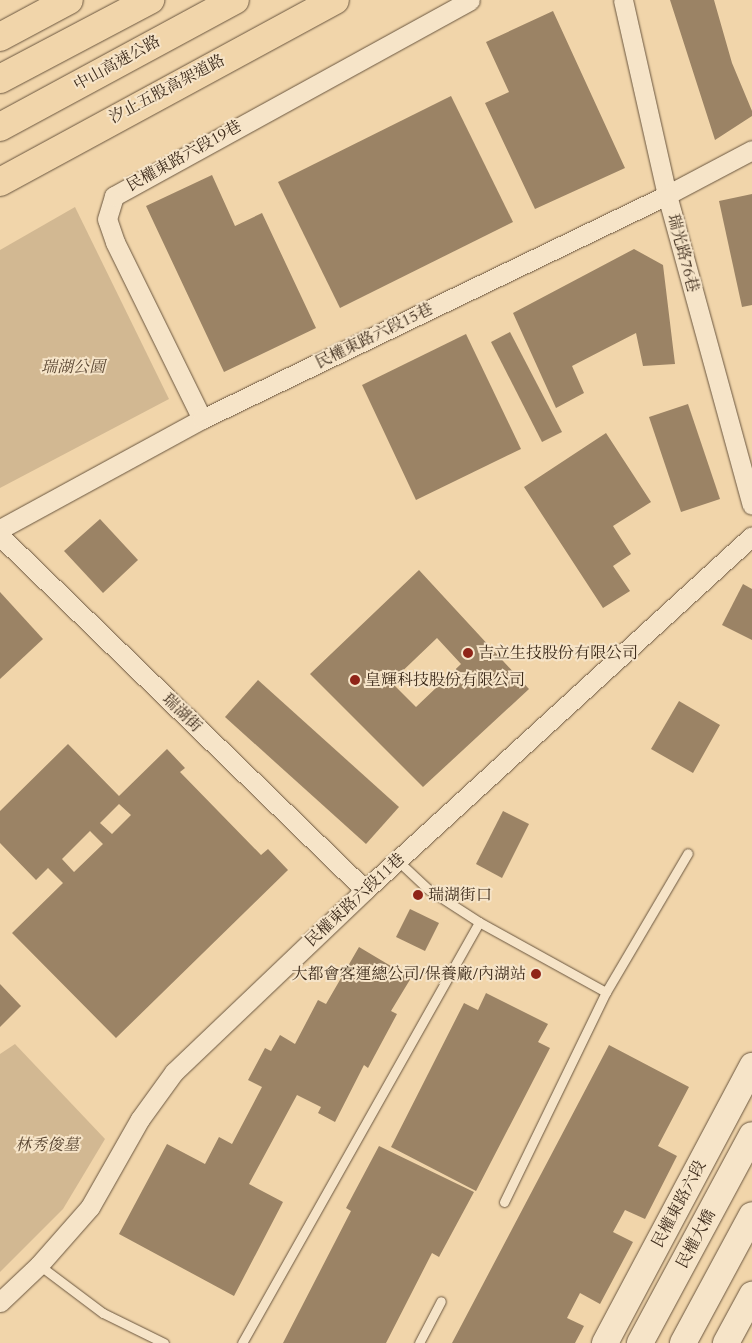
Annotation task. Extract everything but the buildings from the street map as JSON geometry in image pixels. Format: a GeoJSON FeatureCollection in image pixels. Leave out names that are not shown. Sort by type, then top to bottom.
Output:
{"type":"FeatureCollection","features":[{"type":"Feature","properties":{"kind":"highway"},"geometry":{"type":"LineString","coordinates":[[0,37],[69,0]]}},
{"type":"Feature","properties":{"kind":"highway"},"geometry":{"type":"LineString","coordinates":[[0,79],[150,0]]}},
{"type":"Feature","properties":{"kind":"highway","name":"中山高速公路"},"geometry":{"type":"LineString","coordinates":[[0,127],[235,0]]}},
{"type":"Feature","properties":{"kind":"highway","name":"汐止五股高架道路"},"geometry":{"type":"LineString","coordinates":[[0,182],[335,0]]}},
{"type":"Feature","properties":{"kind":"main road","name":"民權東路六段"},"geometry":{"type":"LineString","coordinates":[[605,1343],[752,1066]]}},
{"type":"Feature","properties":{"kind":"main road","name":"民權大橋"},"geometry":{"type":"LineString","coordinates":[[640,1343],[752,1135]]}},
{"type":"Feature","properties":{"kind":"main road"},"geometry":{"type":"LineString","coordinates":[[683,1343],[752,1215]]}},
{"type":"Feature","properties":{"kind":"main road"},"geometry":{"type":"LineString","coordinates":[[726,1343],[752,1295]]}},
{"type":"Feature","properties":{"kind":"street","name":"民權東路六段19巷"},"geometry":{"type":"LineString","coordinates":[[202,419],[115,242],[108,218],[114,196],[470,0]]}},
{"type":"Feature","properties":{"kind":"street","name":"瑞光路76巷"},"geometry":{"type":"LineString","coordinates":[[622,0],[667,195],[752,504]]}},
{"type":"Feature","properties":{"kind":"street","name":"民權東路六段15巷"},"geometry":{"type":"LineString","coordinates":[[0,529],[202,419],[667,195],[752,150]]}},
{"type":"Feature","properties":{"kind":"street","name":"瑞湖街"},"geometry":{"type":"LineString","coordinates":[[0,536],[365,890]]}},
{"type":"Feature","properties":{"kind":"street","name":"民權東路六段11巷"},"geometry":{"type":"LineString","coordinates":[[0,1302],[39,1265],[90,1207],[140,1118],[174,1072],[397,860],[752,536]]}},
{"type":"Feature","properties":{"kind":"lane"},"geometry":{"type":"LineString","coordinates":[[504,1202],[606,992],[688,853]]}},
{"type":"Feature","properties":{"kind":"lane"},"geometry":{"type":"LineString","coordinates":[[397,860],[428,889],[479,922],[606,992]]}},
{"type":"Feature","properties":{"kind":"lane"},"geometry":{"type":"LineString","coordinates":[[242,1343],[479,922]]}},
{"type":"Feature","properties":{"kind":"lane"},"geometry":{"type":"LineString","coordinates":[[39,1265],[103,1313],[164,1343]]}},
{"type":"Feature","properties":{"kind":"lane"},"geometry":{"type":"LineString","coordinates":[[419,1343],[441,1301]]}},
{"type":"Feature","properties":{"kind":"green space","name":"瑞湖公園"},"geometry":{"type":"Polygon","coordinates":[[[75,207],[169,399],[0,488],[0,250],[75,207]]]}},
{"type":"Feature","properties":{"kind":"green space","name":"林秀俊墓"},"geometry":{"type":"Polygon","coordinates":[[[15,1044],[105,1139],[63,1209],[0,1272],[0,1054],[15,1044]]]}},
{"type":"Feature","properties":{"kind":"place","name":"吉立生技股份有限公司"},"geometry":{"type":"Point","coordinates":[468,653]}},
{"type":"Feature","properties":{"kind":"place","name":"皇輝科技股份有限公司"},"geometry":{"type":"Point","coordinates":[355,680]}},
{"type":"Feature","properties":{"kind":"place","name":"瑞湖街口"},"geometry":{"type":"Point","coordinates":[418,895]}},
{"type":"Feature","properties":{"kind":"place","name":"大都會客運總公司/保養廠/內湖站"},"geometry":{"type":"Point","coordinates":[536,974]}}]}
